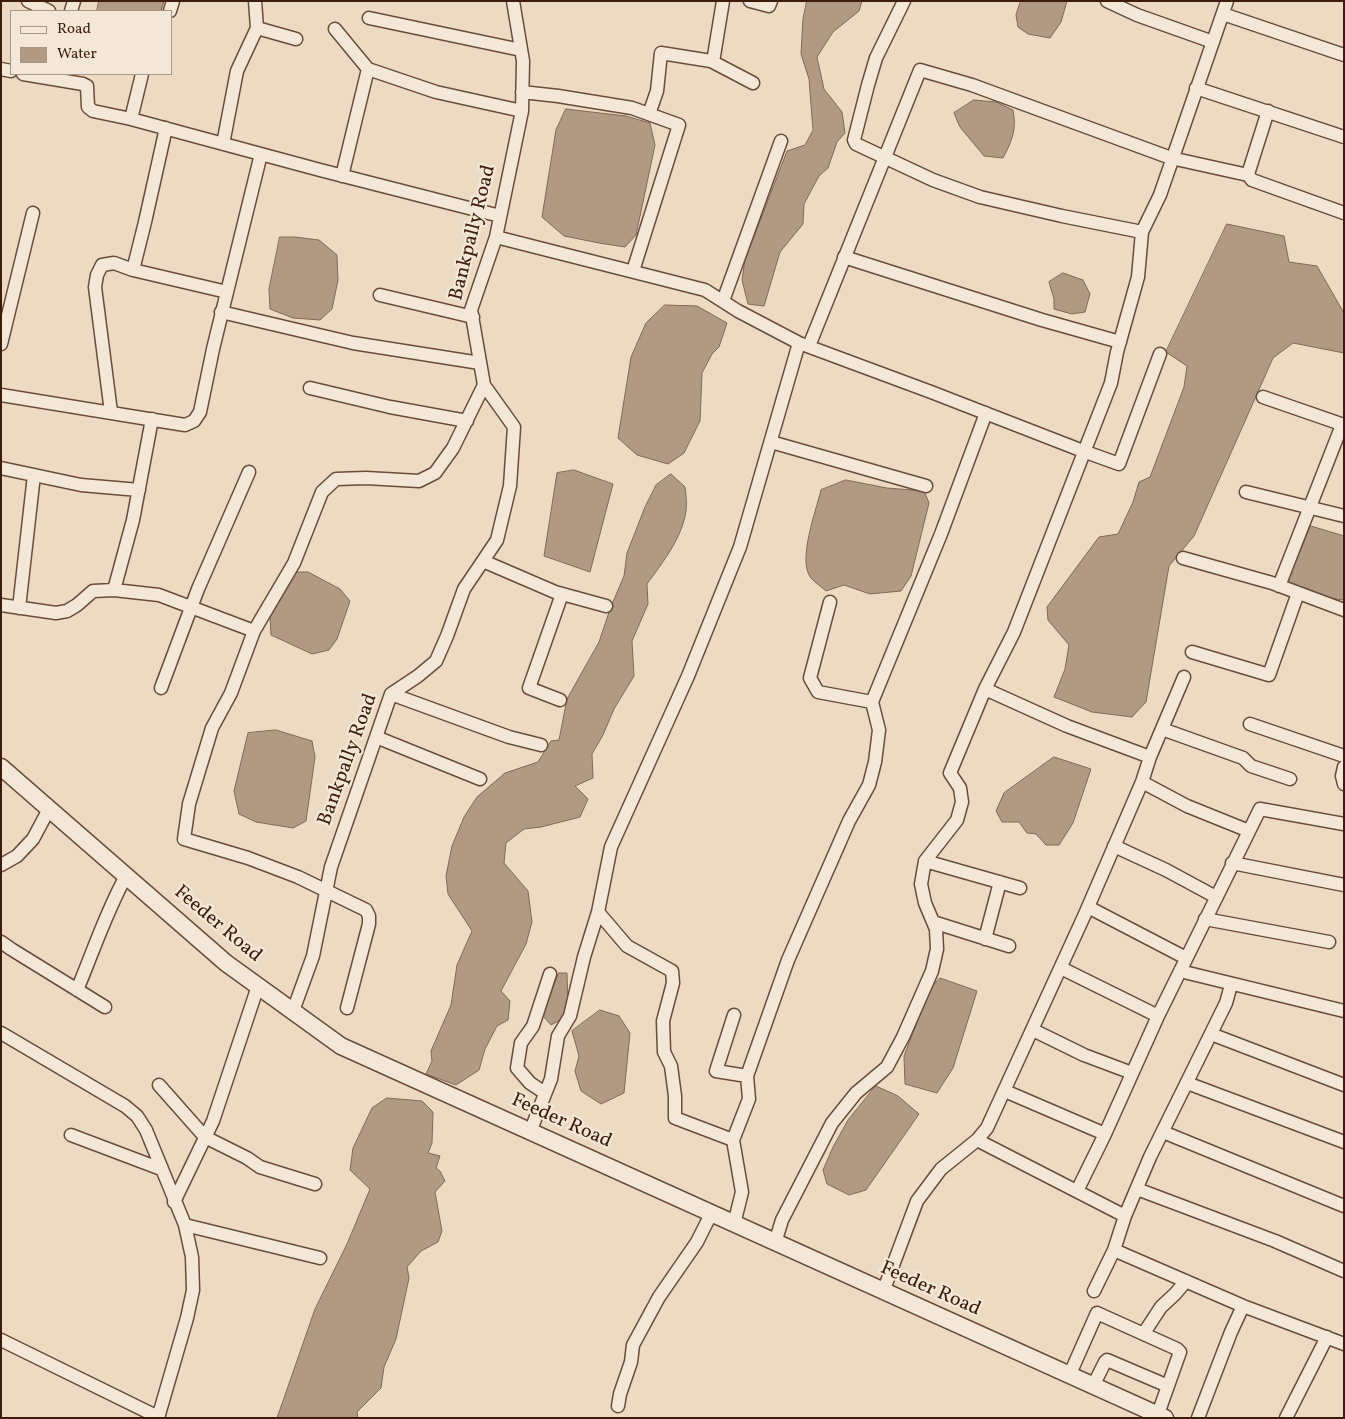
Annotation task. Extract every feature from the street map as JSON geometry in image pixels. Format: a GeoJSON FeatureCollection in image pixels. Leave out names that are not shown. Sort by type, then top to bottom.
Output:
{"type":"FeatureCollection","features":[{"type":"Feature","properties":{"kind":"street"},"geometry":{"type":"LineString","coordinates":[[28,1],[47,10]]}},
{"type":"Feature","properties":{"kind":"street","name":"Bankpally Road"},"geometry":{"type":"LineString","coordinates":[[293,1011],[313,956],[331,867],[391,694],[436,661],[464,589],[497,540],[510,486],[514,427],[484,385],[471,310],[496,237],[522,111],[523,61],[513,1]]}},
{"type":"Feature","properties":{"kind":"street"},"geometry":{"type":"LineString","coordinates":[[713,62],[723,1]]}},
{"type":"Feature","properties":{"kind":"street"},"geometry":{"type":"LineString","coordinates":[[750,1],[769,6],[771,1]]}},
{"type":"Feature","properties":{"kind":"street"},"geometry":{"type":"LineString","coordinates":[[904,1],[876,58],[854,140],[856,144],[933,180],[980,197],[1142,232]]}},
{"type":"Feature","properties":{"kind":"street"},"geometry":{"type":"LineString","coordinates":[[1107,1],[1213,42]]}},
{"type":"Feature","properties":{"kind":"street"},"geometry":{"type":"LineString","coordinates":[[775,1243],[782,1220],[832,1123],[856,1093],[887,1066],[903,1037],[932,971],[937,949],[936,930],[925,903],[922,884],[925,861],[957,820],[962,802],[960,788],[950,773],[985,689],[1014,632],[1111,383],[1138,277],[1142,232],[1160,195],[1226,1]]}},
{"type":"Feature","properties":{"kind":"street"},"geometry":{"type":"LineString","coordinates":[[223,144],[237,71],[257,28],[253,2]]}},
{"type":"Feature","properties":{"kind":"street"},"geometry":{"type":"LineString","coordinates":[[1223,14],[1344,55]]}},
{"type":"Feature","properties":{"kind":"street"},"geometry":{"type":"LineString","coordinates":[[369,18],[522,50]]}},
{"type":"Feature","properties":{"kind":"street"},"geometry":{"type":"LineString","coordinates":[[257,28],[296,39]]}},
{"type":"Feature","properties":{"kind":"street"},"geometry":{"type":"LineString","coordinates":[[335,28],[368,70],[436,92],[522,111]]}},
{"type":"Feature","properties":{"kind":"street"},"geometry":{"type":"LineString","coordinates":[[650,114],[657,91],[661,52],[713,62],[753,82]]}},
{"type":"Feature","properties":{"kind":"street"},"geometry":{"type":"LineString","coordinates":[[342,176],[368,70]]}},
{"type":"Feature","properties":{"kind":"street"},"geometry":{"type":"LineString","coordinates":[[530,1132],[551,1079],[558,1036],[570,1016],[584,957],[598,912],[611,847],[688,676],[740,547],[771,442],[804,344],[844,257],[920,70],[972,85],[1172,158],[1248,175],[1252,180],[1273,189],[1344,213]]}},
{"type":"Feature","properties":{"kind":"street"},"geometry":{"type":"LineString","coordinates":[[29,75],[87,86],[88,107],[93,111],[132,119],[342,176],[500,216]]}},
{"type":"Feature","properties":{"kind":"street"},"geometry":{"type":"LineString","coordinates":[[132,119],[142,75]]}},
{"type":"Feature","properties":{"kind":"street"},"geometry":{"type":"LineString","coordinates":[[1196,88],[1344,137]]}},
{"type":"Feature","properties":{"kind":"street"},"geometry":{"type":"LineString","coordinates":[[522,92],[632,108],[678,125],[633,271]]}},
{"type":"Feature","properties":{"kind":"street"},"geometry":{"type":"LineString","coordinates":[[1248,175],[1268,111]]}},
{"type":"Feature","properties":{"kind":"street"},"geometry":{"type":"LineString","coordinates":[[133,270],[166,128]]}},
{"type":"Feature","properties":{"kind":"street"},"geometry":{"type":"LineString","coordinates":[[723,301],[781,141]]}},
{"type":"Feature","properties":{"kind":"street"},"geometry":{"type":"LineString","coordinates":[[1,395],[185,425],[194,421],[200,412],[221,312],[260,154]]}},
{"type":"Feature","properties":{"kind":"street"},"geometry":{"type":"LineString","coordinates":[[1,344],[33,213]]}},
{"type":"Feature","properties":{"kind":"street"},"geometry":{"type":"LineString","coordinates":[[496,237],[705,290],[738,311],[804,344],[1119,464],[1160,354]]}},
{"type":"Feature","properties":{"kind":"street"},"geometry":{"type":"LineString","coordinates":[[844,257],[1042,320],[1120,342]]}},
{"type":"Feature","properties":{"kind":"street"},"geometry":{"type":"LineString","coordinates":[[111,412],[95,287],[97,275],[102,266],[114,263],[133,270],[227,292]]}},
{"type":"Feature","properties":{"kind":"street"},"geometry":{"type":"LineString","coordinates":[[380,295],[472,317]]}},
{"type":"Feature","properties":{"kind":"street"},"geometry":{"type":"LineString","coordinates":[[221,312],[353,343],[480,363]]}},
{"type":"Feature","properties":{"kind":"street"},"geometry":{"type":"LineString","coordinates":[[347,1008],[369,924],[369,916],[366,910],[298,878],[248,858],[184,839],[189,804],[212,728],[231,693],[254,631],[294,563],[322,492],[336,479],[366,478],[419,481],[435,473],[453,448],[484,385]]}},
{"type":"Feature","properties":{"kind":"street"},"geometry":{"type":"LineString","coordinates":[[310,388],[390,407],[467,420]]}},
{"type":"Feature","properties":{"kind":"street"},"geometry":{"type":"LineString","coordinates":[[1263,397],[1343,425],[1279,586]]}},
{"type":"Feature","properties":{"kind":"street"},"geometry":{"type":"LineString","coordinates":[[734,1224],[742,1192],[733,1140],[749,1099],[747,1076],[788,960],[849,821],[869,785],[875,762],[879,730],[872,702],[941,534],[986,413]]}},
{"type":"Feature","properties":{"kind":"street"},"geometry":{"type":"LineString","coordinates":[[114,590],[133,520],[152,419]]}},
{"type":"Feature","properties":{"kind":"street"},"geometry":{"type":"LineString","coordinates":[[771,442],[926,486]]}},
{"type":"Feature","properties":{"kind":"street"},"geometry":{"type":"LineString","coordinates":[[1,468],[81,485],[139,490]]}},
{"type":"Feature","properties":{"kind":"street"},"geometry":{"type":"LineString","coordinates":[[161,688],[198,589],[249,472]]}},
{"type":"Feature","properties":{"kind":"street"},"geometry":{"type":"LineString","coordinates":[[19,608],[34,475]]}},
{"type":"Feature","properties":{"kind":"street"},"geometry":{"type":"LineString","coordinates":[[1246,492],[1344,516]]}},
{"type":"Feature","properties":{"kind":"street"},"geometry":{"type":"LineString","coordinates":[[1183,558],[1279,586],[1344,610]]}},
{"type":"Feature","properties":{"kind":"street"},"geometry":{"type":"LineString","coordinates":[[483,561],[562,594],[606,606]]}},
{"type":"Feature","properties":{"kind":"street"},"geometry":{"type":"LineString","coordinates":[[1,605],[56,613],[67,611],[93,591],[114,590],[159,595],[254,631]]}},
{"type":"Feature","properties":{"kind":"street"},"geometry":{"type":"LineString","coordinates":[[1192,652],[1270,675],[1298,593]]}},
{"type":"Feature","properties":{"kind":"street"},"geometry":{"type":"LineString","coordinates":[[560,700],[529,688],[562,594]]}},
{"type":"Feature","properties":{"kind":"street"},"geometry":{"type":"LineString","coordinates":[[830,602],[810,678],[818,692],[872,702]]}},
{"type":"Feature","properties":{"kind":"street"},"geometry":{"type":"LineString","coordinates":[[883,1292],[916,1201],[941,1169],[978,1140],[987,1128],[1088,908],[1142,782],[1184,677]]}},
{"type":"Feature","properties":{"kind":"street"},"geometry":{"type":"LineString","coordinates":[[985,689],[1067,726],[1150,758]]}},
{"type":"Feature","properties":{"kind":"street"},"geometry":{"type":"LineString","coordinates":[[391,694],[509,736],[541,745]]}},
{"type":"Feature","properties":{"kind":"street"},"geometry":{"type":"LineString","coordinates":[[1250,724],[1344,756]]}},
{"type":"Feature","properties":{"kind":"street"},"geometry":{"type":"LineString","coordinates":[[1162,728],[1243,758],[1252,766],[1290,779]]}},
{"type":"Feature","properties":{"kind":"street"},"geometry":{"type":"LineString","coordinates":[[376,737],[480,779]]}},
{"type":"Feature","properties":{"kind":"street","name":"Feeder Road"},"geometry":{"type":"LineString","coordinates":[[1,767],[226,963],[341,1046],[1161,1416]]}},
{"type":"Feature","properties":{"kind":"street"},"geometry":{"type":"LineString","coordinates":[[1344,767],[1342,776],[1344,784]]}},
{"type":"Feature","properties":{"kind":"street"},"geometry":{"type":"LineString","coordinates":[[1142,782],[1187,806],[1248,831]]}},
{"type":"Feature","properties":{"kind":"street"},"geometry":{"type":"LineString","coordinates":[[1077,1191],[1158,1016],[1260,808],[1344,824]]}},
{"type":"Feature","properties":{"kind":"street"},"geometry":{"type":"LineString","coordinates":[[1,865],[18,856],[33,839],[49,809]]}},
{"type":"Feature","properties":{"kind":"street"},"geometry":{"type":"LineString","coordinates":[[1114,846],[1166,870],[1216,897]]}},
{"type":"Feature","properties":{"kind":"street"},"geometry":{"type":"LineString","coordinates":[[925,861],[1020,888]]}},
{"type":"Feature","properties":{"kind":"street"},"geometry":{"type":"LineString","coordinates":[[1232,863],[1344,885]]}},
{"type":"Feature","properties":{"kind":"street"},"geometry":{"type":"LineString","coordinates":[[77,990],[97,944],[108,909],[126,876]]}},
{"type":"Feature","properties":{"kind":"street"},"geometry":{"type":"LineString","coordinates":[[985,939],[1000,882]]}},
{"type":"Feature","properties":{"kind":"street"},"geometry":{"type":"LineString","coordinates":[[1088,908],[1186,958]]}},
{"type":"Feature","properties":{"kind":"street"},"geometry":{"type":"LineString","coordinates":[[598,912],[627,946],[672,971],[673,983],[663,1021],[664,1052],[671,1066],[675,1118],[733,1140]]}},
{"type":"Feature","properties":{"kind":"street"},"geometry":{"type":"LineString","coordinates":[[1205,919],[1329,942]]}},
{"type":"Feature","properties":{"kind":"street"},"geometry":{"type":"LineString","coordinates":[[933,922],[1009,946]]}},
{"type":"Feature","properties":{"kind":"street"},"geometry":{"type":"LineString","coordinates":[[1,942],[105,1008]]}},
{"type":"Feature","properties":{"kind":"street"},"geometry":{"type":"LineString","coordinates":[[1060,968],[1158,1016]]}},
{"type":"Feature","properties":{"kind":"street"},"geometry":{"type":"LineString","coordinates":[[1180,971],[1231,985],[1344,1011]]}},
{"type":"Feature","properties":{"kind":"street"},"geometry":{"type":"LineString","coordinates":[[545,1094],[530,1083],[517,1068],[522,1044],[533,1026],[550,974]]}},
{"type":"Feature","properties":{"kind":"street"},"geometry":{"type":"LineString","coordinates":[[1094,1291],[1114,1250],[1137,1189],[1163,1132],[1226,1003],[1231,985]]}},
{"type":"Feature","properties":{"kind":"street"},"geometry":{"type":"LineString","coordinates":[[174,1202],[213,1121],[258,986]]}},
{"type":"Feature","properties":{"kind":"street"},"geometry":{"type":"LineString","coordinates":[[734,1015],[716,1071],[747,1076]]}},
{"type":"Feature","properties":{"kind":"street"},"geometry":{"type":"LineString","coordinates":[[1033,1030],[1084,1055],[1132,1073]]}},
{"type":"Feature","properties":{"kind":"street"},"geometry":{"type":"LineString","coordinates":[[1,1033],[125,1106],[136,1116],[146,1130],[185,1225],[192,1258],[193,1290],[187,1318],[158,1418],[1,1340]]}},
{"type":"Feature","properties":{"kind":"street"},"geometry":{"type":"LineString","coordinates":[[1211,1034],[1344,1085]]}},
{"type":"Feature","properties":{"kind":"street"},"geometry":{"type":"LineString","coordinates":[[1187,1083],[1344,1142]]}},
{"type":"Feature","properties":{"kind":"street"},"geometry":{"type":"LineString","coordinates":[[158,1085],[205,1137],[247,1158],[260,1167],[315,1184]]}},
{"type":"Feature","properties":{"kind":"street"},"geometry":{"type":"LineString","coordinates":[[1005,1091],[1105,1134]]}},
{"type":"Feature","properties":{"kind":"street"},"geometry":{"type":"LineString","coordinates":[[1163,1132],[1344,1206]]}},
{"type":"Feature","properties":{"kind":"street"},"geometry":{"type":"LineString","coordinates":[[71,1135],[161,1169]]}},
{"type":"Feature","properties":{"kind":"street"},"geometry":{"type":"LineString","coordinates":[[978,1140],[1126,1216]]}},
{"type":"Feature","properties":{"kind":"street"},"geometry":{"type":"LineString","coordinates":[[1137,1189],[1275,1241],[1344,1271]]}},
{"type":"Feature","properties":{"kind":"street"},"geometry":{"type":"LineString","coordinates":[[618,1406],[631,1362],[633,1345],[659,1297],[697,1242],[711,1214]]}},
{"type":"Feature","properties":{"kind":"street"},"geometry":{"type":"LineString","coordinates":[[185,1225],[320,1258]]}},
{"type":"Feature","properties":{"kind":"street"},"geometry":{"type":"LineString","coordinates":[[1114,1250],[1243,1306],[1344,1344]]}},
{"type":"Feature","properties":{"kind":"street"},"geometry":{"type":"LineString","coordinates":[[1144,1333],[1160,1307],[1186,1281]]}},
{"type":"Feature","properties":{"kind":"street"},"geometry":{"type":"LineString","coordinates":[[1198,1418],[1243,1306]]}},
{"type":"Feature","properties":{"kind":"street"},"geometry":{"type":"LineString","coordinates":[[1070,1376],[1097,1313],[1144,1333],[1178,1349],[1180,1352],[1168,1386],[1161,1416]]}},
{"type":"Feature","properties":{"kind":"street"},"geometry":{"type":"LineString","coordinates":[[1286,1418],[1327,1337]]}},
{"type":"Feature","properties":{"kind":"street"},"geometry":{"type":"LineString","coordinates":[[1093,1386],[1108,1360],[1168,1386]]}},
{"type":"Feature","properties":{"kind":"water"},"geometry":{"type":"Polygon","coordinates":[[[99,1],[164,1],[161,10],[97,10],[99,1]]]}},
{"type":"Feature","properties":{"kind":"water"},"geometry":{"type":"Polygon","coordinates":[[[807,1],[862,1],[859,11],[833,32],[817,57],[824,89],[842,112],[845,133],[837,142],[828,168],[819,176],[804,204],[803,224],[780,252],[764,306],[748,304],[742,280],[745,260],[787,151],[805,145],[813,130],[809,79],[801,54],[803,19],[807,1]]]}},
{"type":"Feature","properties":{"kind":"water"},"geometry":{"type":"Polygon","coordinates":[[[1021,1],[1067,1],[1061,22],[1050,38],[1028,34],[1018,27],[1016,15],[1021,1]]]}},
{"type":"Feature","properties":{"kind":"water"},"geometry":{"type":"Polygon","coordinates":[[[974,100],[996,102],[1013,110],[1013,135],[1003,158],[984,156],[960,127],[954,113],[974,100]]]}},
{"type":"Feature","properties":{"kind":"water"},"geometry":{"type":"Polygon","coordinates":[[[566,109],[626,116],[650,123],[655,145],[636,235],[625,247],[564,236],[542,217],[556,130],[566,109]]]}},
{"type":"Feature","properties":{"kind":"water"},"geometry":{"type":"Polygon","coordinates":[[[1227,224],[1284,236],[1289,262],[1317,266],[1344,313],[1344,353],[1293,343],[1273,358],[1194,536],[1169,566],[1146,702],[1132,717],[1092,712],[1054,697],[1065,669],[1069,645],[1048,620],[1047,607],[1099,537],[1118,534],[1133,502],[1139,482],[1150,477],[1184,387],[1187,366],[1166,352],[1227,224]]]}},
{"type":"Feature","properties":{"kind":"water"},"geometry":{"type":"Polygon","coordinates":[[[280,237],[319,240],[337,255],[338,280],[332,309],[320,320],[293,318],[270,309],[269,289],[280,237]]]}},
{"type":"Feature","properties":{"kind":"water"},"geometry":{"type":"Polygon","coordinates":[[[1063,273],[1083,280],[1090,294],[1085,312],[1072,314],[1054,309],[1054,299],[1049,282],[1063,273]]]}},
{"type":"Feature","properties":{"kind":"water"},"geometry":{"type":"Polygon","coordinates":[[[665,305],[697,306],[727,323],[719,347],[712,354],[702,373],[700,421],[684,453],[668,464],[637,455],[618,438],[631,357],[646,323],[665,305]]]}},
{"type":"Feature","properties":{"kind":"water"},"geometry":{"type":"Polygon","coordinates":[[[574,470],[613,484],[590,572],[544,556],[557,473],[574,470]]]}},
{"type":"Feature","properties":{"kind":"water"},"geometry":{"type":"Polygon","coordinates":[[[671,474],[685,487],[686,511],[684,521],[671,549],[647,584],[648,604],[632,641],[634,676],[614,709],[603,735],[592,754],[593,778],[575,786],[588,799],[580,817],[541,827],[524,829],[506,843],[504,863],[528,891],[532,922],[526,944],[501,991],[510,1001],[508,1020],[497,1026],[485,1049],[479,1070],[456,1085],[426,1074],[432,1061],[431,1051],[451,1005],[457,965],[472,931],[448,894],[446,876],[452,846],[464,817],[477,797],[505,773],[538,762],[551,741],[559,740],[567,699],[599,642],[624,576],[627,553],[645,507],[656,485],[671,474]]]}},
{"type":"Feature","properties":{"kind":"water"},"geometry":{"type":"Polygon","coordinates":[[[846,480],[887,488],[924,491],[929,503],[911,576],[901,591],[870,594],[844,585],[826,591],[814,582],[807,570],[806,560],[809,536],[821,490],[846,480]]]}},
{"type":"Feature","properties":{"kind":"water"},"geometry":{"type":"Polygon","coordinates":[[[1311,526],[1344,536],[1344,600],[1315,595],[1288,581],[1311,526]]]}},
{"type":"Feature","properties":{"kind":"water"},"geometry":{"type":"Polygon","coordinates":[[[295,572],[308,572],[340,589],[350,601],[337,639],[329,650],[312,654],[271,635],[270,617],[295,572]]]}},
{"type":"Feature","properties":{"kind":"water"},"geometry":{"type":"Polygon","coordinates":[[[276,730],[312,741],[315,757],[306,821],[293,828],[256,822],[239,814],[234,791],[248,733],[276,730]]]}},
{"type":"Feature","properties":{"kind":"water"},"geometry":{"type":"Polygon","coordinates":[[[1054,757],[1091,769],[1073,823],[1059,845],[1046,845],[1036,834],[1027,833],[1019,822],[1002,822],[996,811],[1004,793],[1054,757]]]}},
{"type":"Feature","properties":{"kind":"water"},"geometry":{"type":"Polygon","coordinates":[[[559,973],[567,973],[568,1005],[562,1019],[551,1025],[543,1016],[559,973]]]}},
{"type":"Feature","properties":{"kind":"water"},"geometry":{"type":"Polygon","coordinates":[[[940,978],[977,991],[953,1068],[937,1093],[905,1084],[904,1056],[930,989],[940,978]]]}},
{"type":"Feature","properties":{"kind":"water"},"geometry":{"type":"Polygon","coordinates":[[[600,1010],[619,1016],[630,1033],[624,1093],[601,1104],[581,1091],[575,1071],[579,1056],[572,1031],[600,1010]]]}},
{"type":"Feature","properties":{"kind":"water"},"geometry":{"type":"Polygon","coordinates":[[[876,1086],[898,1096],[919,1114],[866,1190],[849,1195],[827,1184],[823,1170],[848,1120],[876,1086]]]}},
{"type":"Feature","properties":{"kind":"water"},"geometry":{"type":"Polygon","coordinates":[[[387,1098],[422,1101],[433,1112],[432,1143],[428,1153],[440,1156],[436,1168],[440,1171],[445,1181],[435,1192],[442,1231],[438,1242],[421,1251],[407,1267],[409,1278],[396,1339],[384,1367],[381,1388],[357,1412],[358,1418],[277,1418],[315,1309],[347,1244],[370,1189],[350,1170],[353,1148],[372,1108],[387,1098]]]}}]}
